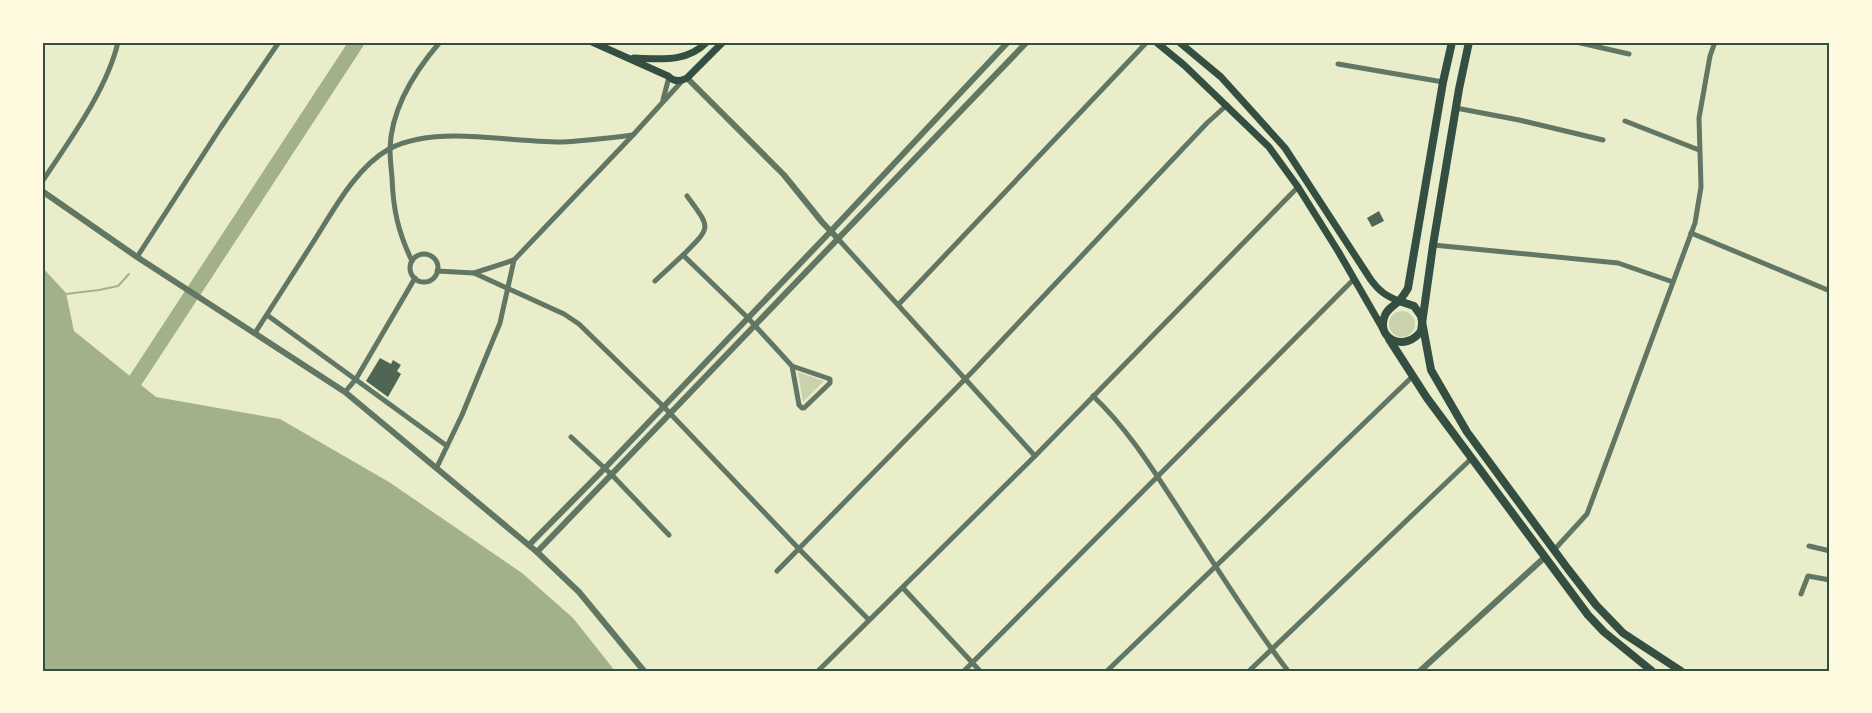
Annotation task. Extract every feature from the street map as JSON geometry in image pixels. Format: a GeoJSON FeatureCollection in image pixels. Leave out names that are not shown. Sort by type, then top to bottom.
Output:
{"type":"FeatureCollection","features":[{"type":"Feature","properties":{"kind":"main road"},"geometry":{"type":"LineString","coordinates":[[592,42],[632,58],[675,81],[687,77],[723,42]]}},
{"type":"Feature","properties":{"kind":"main road"},"geometry":{"type":"LineString","coordinates":[[632,58],[682,57],[698,51],[707,42]]}},
{"type":"Feature","properties":{"kind":"main road"},"geometry":{"type":"LineString","coordinates":[[1156,42],[1184,65],[1269,147],[1298,187],[1427,398],[1588,615],[1604,632],[1652,671]]}},
{"type":"Feature","properties":{"kind":"main road"},"geometry":{"type":"LineString","coordinates":[[1179,42],[1221,77],[1285,148],[1377,289],[1386,296],[1414,306],[1418,310],[1431,370],[1454,411],[1467,432],[1596,605],[1623,633],[1681,671]]}},
{"type":"Feature","properties":{"kind":"main road"},"geometry":{"type":"LineString","coordinates":[[1452,42],[1443,82],[1408,288],[1399,301],[1387,311],[1383,321],[1386,333],[1394,341],[1406,343],[1416,338],[1421,331],[1433,245],[1469,42]]}},
{"type":"Feature","properties":{"kind":"main road"},"geometry":{"type":"LineString","coordinates":[[682,57],[689,63],[687,77]]}},
{"type":"Feature","properties":{"kind":"main road"},"geometry":{"type":"LineString","coordinates":[[669,76],[666,67],[672,59]]}},
{"type":"Feature","properties":{"kind":"street"},"geometry":{"type":"LineString","coordinates":[[42,182],[88,112],[115,55],[118,42]]}},
{"type":"Feature","properties":{"kind":"street"},"geometry":{"type":"LineString","coordinates":[[137,257],[220,127],[279,42]]}},
{"type":"Feature","properties":{"kind":"street"},"geometry":{"type":"LineString","coordinates":[[412,261],[401,238],[393,207],[390,148],[393,129],[406,89],[429,54],[440,42]]}},
{"type":"Feature","properties":{"kind":"street"},"geometry":{"type":"LineString","coordinates":[[529,545],[664,407],[1008,42]]}},
{"type":"Feature","properties":{"kind":"street"},"geometry":{"type":"LineString","coordinates":[[537,552],[1027,42]]}},
{"type":"Feature","properties":{"kind":"street"},"geometry":{"type":"LineString","coordinates":[[899,304],[1147,42]]}},
{"type":"Feature","properties":{"kind":"street"},"geometry":{"type":"LineString","coordinates":[[1576,42],[1629,54]]}},
{"type":"Feature","properties":{"kind":"street"},"geometry":{"type":"LineString","coordinates":[[1554,549],[1587,514],[1695,223],[1701,188],[1699,118],[1714,42]]}},
{"type":"Feature","properties":{"kind":"street"},"geometry":{"type":"LineString","coordinates":[[1338,64],[1443,82]]}},
{"type":"Feature","properties":{"kind":"street"},"geometry":{"type":"LineString","coordinates":[[981,71],[990,79]]}},
{"type":"Feature","properties":{"kind":"street"},"geometry":{"type":"LineString","coordinates":[[661,104],[669,76]]}},
{"type":"Feature","properties":{"kind":"street"},"geometry":{"type":"LineString","coordinates":[[438,271],[474,273],[514,260],[687,77],[784,176],[1035,456]]}},
{"type":"Feature","properties":{"kind":"street"},"geometry":{"type":"LineString","coordinates":[[777,571],[800,550],[1227,105]]}},
{"type":"Feature","properties":{"kind":"street"},"geometry":{"type":"LineString","coordinates":[[1456,108],[1603,140]]}},
{"type":"Feature","properties":{"kind":"street"},"geometry":{"type":"LineString","coordinates":[[1625,122],[1699,150]]}},
{"type":"Feature","properties":{"kind":"street"},"geometry":{"type":"LineString","coordinates":[[255,333],[360,173],[390,148],[427,138],[454,136],[560,142],[600,140],[633,135]]}},
{"type":"Feature","properties":{"kind":"street"},"geometry":{"type":"LineString","coordinates":[[909,147],[918,155]]}},
{"type":"Feature","properties":{"kind":"street"},"geometry":{"type":"LineString","coordinates":[[818,671],[1035,456],[1298,187]]}},
{"type":"Feature","properties":{"kind":"street"},"geometry":{"type":"LineString","coordinates":[[42,191],[137,257],[345,392],[529,545],[579,591],[644,671]]}},
{"type":"Feature","properties":{"kind":"street"},"geometry":{"type":"LineString","coordinates":[[655,281],[704,233],[703,219],[687,196]]}},
{"type":"Feature","properties":{"kind":"street"},"geometry":{"type":"LineString","coordinates":[[1691,233],[1830,291]]}},
{"type":"Feature","properties":{"kind":"street"},"geometry":{"type":"LineString","coordinates":[[1433,245],[1618,263],[1673,282]]}},
{"type":"Feature","properties":{"kind":"street"},"geometry":{"type":"LineString","coordinates":[[429,255],[434,258],[438,271],[428,281],[422,281],[415,278],[410,267],[416,256],[429,255]]}},
{"type":"Feature","properties":{"kind":"street"},"geometry":{"type":"LineString","coordinates":[[683,255],[748,318],[792,366],[830,380],[830,383],[804,408],[799,405],[792,366]]}},
{"type":"Feature","properties":{"kind":"street"},"geometry":{"type":"LineString","coordinates":[[436,467],[462,415],[500,323],[514,260]]}},
{"type":"Feature","properties":{"kind":"street"},"geometry":{"type":"LineString","coordinates":[[474,273],[564,314],[579,324],[671,414],[869,620]]}},
{"type":"Feature","properties":{"kind":"street"},"geometry":{"type":"LineString","coordinates":[[345,392],[356,379],[415,278]]}},
{"type":"Feature","properties":{"kind":"street"},"geometry":{"type":"LineString","coordinates":[[964,671],[1354,279]]}},
{"type":"Feature","properties":{"kind":"street"},"geometry":{"type":"LineString","coordinates":[[267,315],[447,446]]}},
{"type":"Feature","properties":{"kind":"street"},"geometry":{"type":"LineString","coordinates":[[1107,671],[1413,376]]}},
{"type":"Feature","properties":{"kind":"street"},"geometry":{"type":"LineString","coordinates":[[1094,396],[1126,432],[1288,671]]}},
{"type":"Feature","properties":{"kind":"street"},"geometry":{"type":"LineString","coordinates":[[571,437],[605,468],[669,535]]}},
{"type":"Feature","properties":{"kind":"street"},"geometry":{"type":"LineString","coordinates":[[1249,671],[1472,458]]}},
{"type":"Feature","properties":{"kind":"street"},"geometry":{"type":"LineString","coordinates":[[1809,546],[1830,551]]}},
{"type":"Feature","properties":{"kind":"street"},"geometry":{"type":"LineString","coordinates":[[1420,671],[1545,557]]}},
{"type":"Feature","properties":{"kind":"street"},"geometry":{"type":"LineString","coordinates":[[1801,594],[1808,576],[1830,580]]}},
{"type":"Feature","properties":{"kind":"street"},"geometry":{"type":"LineString","coordinates":[[903,588],[980,671]]}},
{"type":"Feature","properties":{"kind":"shaded area"},"geometry":{"type":"Polygon","coordinates":[[[42,267],[66,293],[74,331],[156,397],[280,419],[389,482],[522,573],[573,618],[615,671],[42,671],[42,267]]]}},
{"type":"Feature","properties":{"kind":"shaded area"},"geometry":{"type":"Polygon","coordinates":[[[1402,311],[1412,314],[1415,324],[1412,334],[1402,337],[1392,334],[1389,324],[1392,314],[1402,311]]]}},
{"type":"Feature","properties":{"kind":"shaded area"},"geometry":{"type":"Polygon","coordinates":[[[798,372],[824,381],[803,402],[798,372]]]}},
{"type":"Feature","properties":{"kind":"building"},"geometry":{"type":"Polygon","coordinates":[[[1379,211],[1384,221],[1372,227],[1367,218],[1379,211]]]}},
{"type":"Feature","properties":{"kind":"building"},"geometry":{"type":"Polygon","coordinates":[[[380,358],[391,364],[393,360],[401,365],[397,371],[401,374],[388,397],[366,381],[380,358]]]}},
{"type":"Feature","properties":{"kind":"waterway"},"geometry":{"type":"LineString","coordinates":[[135,381],[357,42]]}},
{"type":"Feature","properties":{"kind":"waterway"},"geometry":{"type":"LineString","coordinates":[[66,294],[118,286],[129,274]]}}]}
